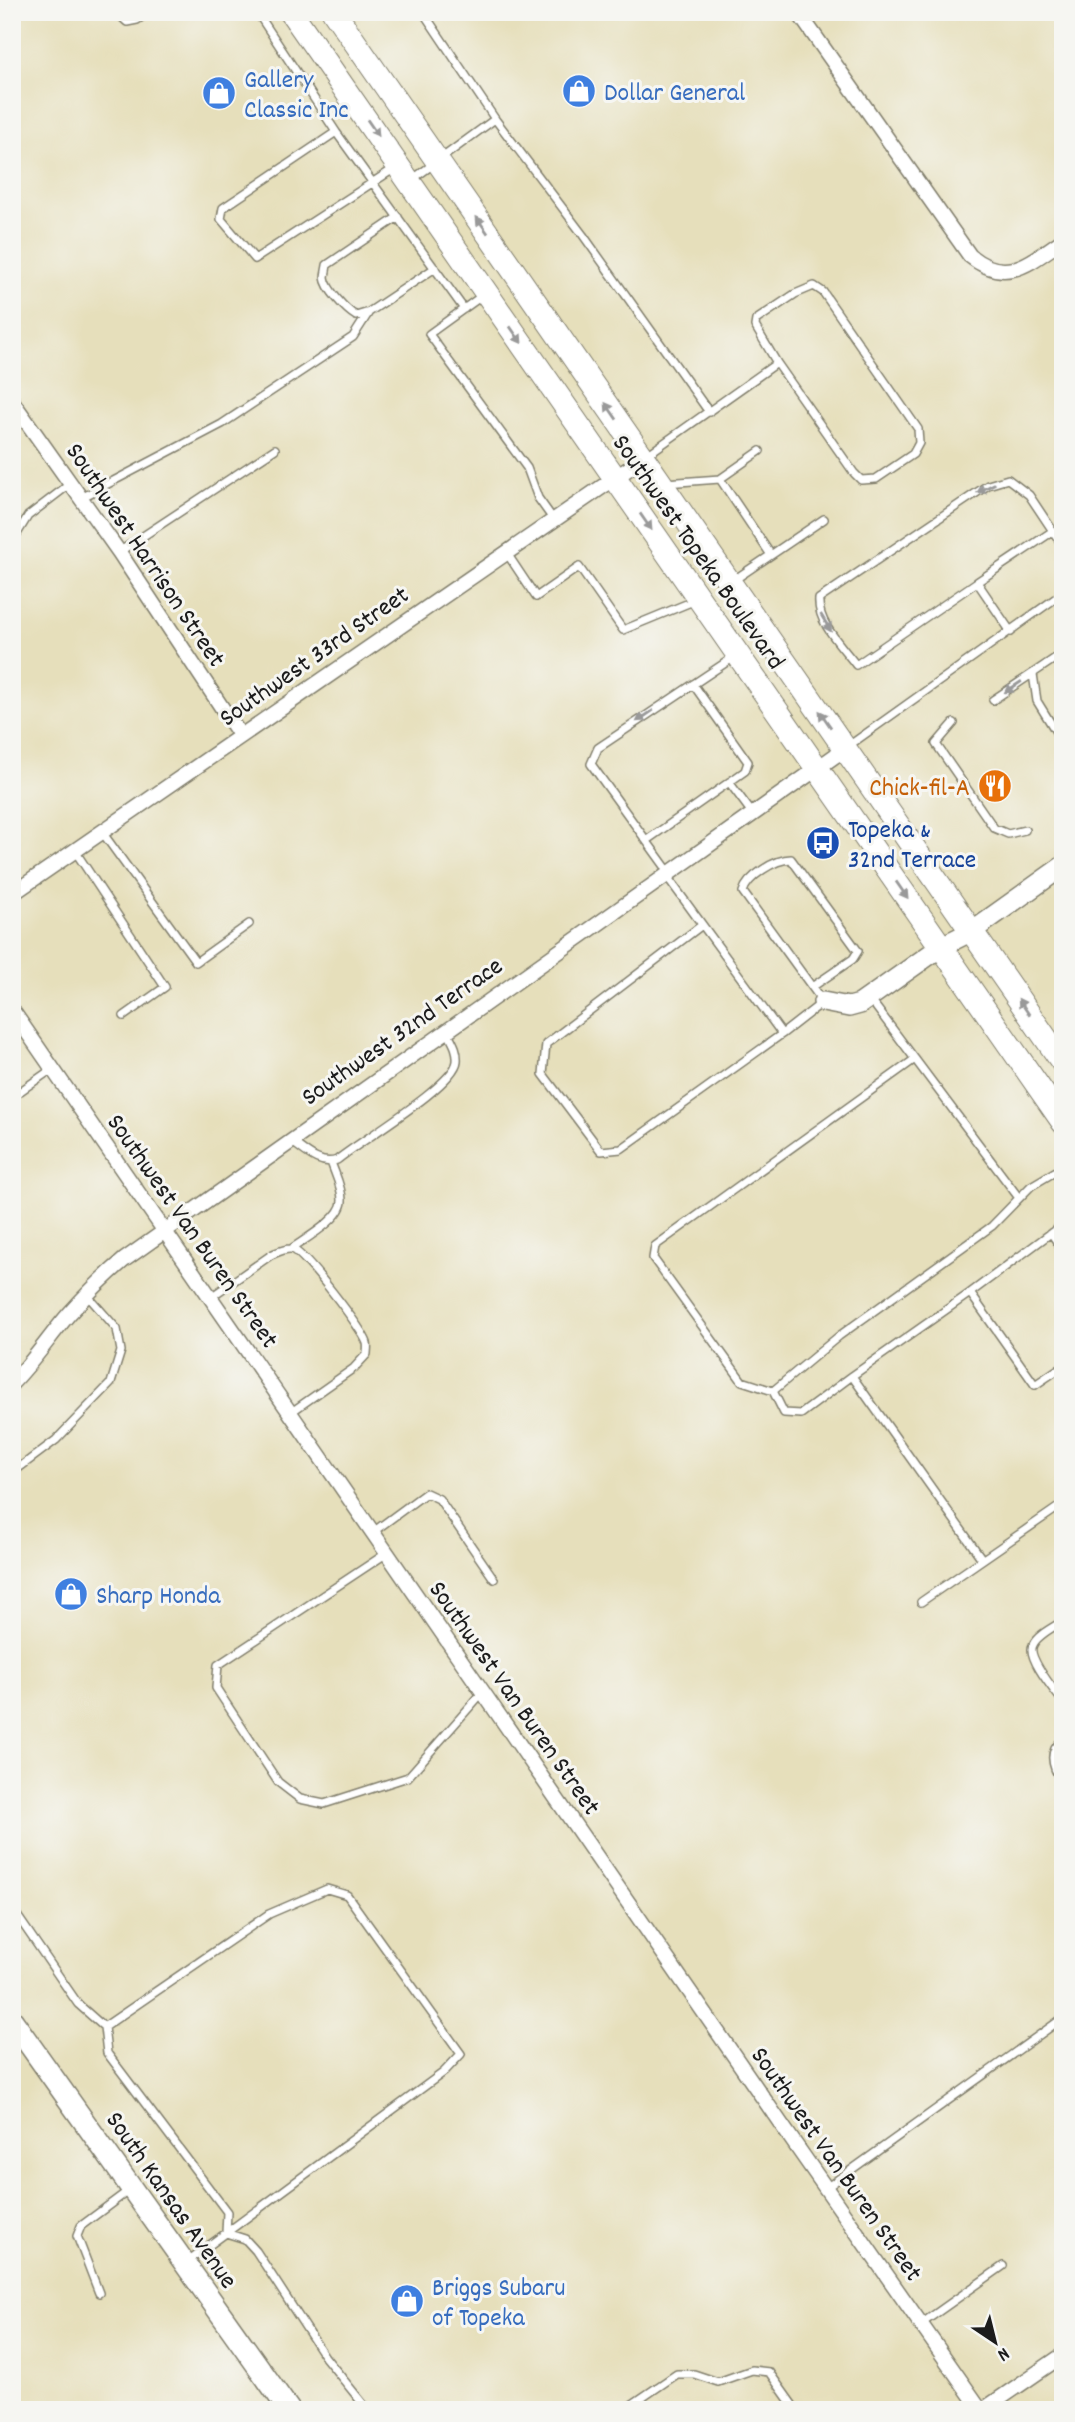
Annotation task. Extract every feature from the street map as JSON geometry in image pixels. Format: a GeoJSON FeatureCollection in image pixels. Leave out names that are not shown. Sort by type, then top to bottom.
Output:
{"type":"FeatureCollection","features":[{"type":"Feature","properties":{"kind":"main road","name":"Southwest Topeka Boulevard"},"geometry":{"type":"LineString","coordinates":[[292,12],[1063,1122]]}},
{"type":"Feature","properties":{"kind":"main road","name":"Southwest Topeka Boulevard"},"geometry":{"type":"LineString","coordinates":[[334,12],[1063,1063]]}},
{"type":"Feature","properties":{"kind":"main road","name":"South Kansas Avenue"},"geometry":{"type":"LineString","coordinates":[[13,2024],[289,2410]]}},
{"type":"Feature","properties":{"kind":"street"},"geometry":{"type":"LineString","coordinates":[[798,12],[970,256],[992,269],[1004,271],[1023,267],[1063,240]]}},
{"type":"Feature","properties":{"kind":"street","name":"Southwest Harrison Street"},"geometry":{"type":"LineString","coordinates":[[12,401],[119,552],[240,735]]}},
{"type":"Feature","properties":{"kind":"street","name":"Southwest 33rd Street"},"geometry":{"type":"LineString","coordinates":[[12,894],[643,458]]}},
{"type":"Feature","properties":{"kind":"street","name":"Southwest 32nd Terrace"},"geometry":{"type":"LineString","coordinates":[[12,1383],[86,1295],[124,1260],[846,748]]}},
{"type":"Feature","properties":{"kind":"street"},"geometry":{"type":"LineString","coordinates":[[818,994],[849,1007],[860,1004],[942,946],[972,931],[1063,866]]}},
{"type":"Feature","properties":{"kind":"street","name":"Southwest Van Buren Street"},"geometry":{"type":"LineString","coordinates":[[12,1010],[18,1030],[53,1069],[982,2410]]}},
{"type":"Feature","properties":{"kind":"street"},"geometry":{"type":"LineString","coordinates":[[982,2410],[1063,2355]]}},
{"type":"Feature","properties":{"kind":"lane"},"geometry":{"type":"LineString","coordinates":[[116,12],[127,22],[137,20],[149,12]]}},
{"type":"Feature","properties":{"kind":"lane"},"geometry":{"type":"LineString","coordinates":[[257,12],[336,132],[464,309]]}},
{"type":"Feature","properties":{"kind":"lane"},"geometry":{"type":"LineString","coordinates":[[423,12],[495,119],[583,235],[709,412]]}},
{"type":"Feature","properties":{"kind":"lane"},"geometry":{"type":"LineString","coordinates":[[336,132],[223,208],[221,219],[255,259],[373,182],[438,162],[495,119]]}},
{"type":"Feature","properties":{"kind":"lane"},"geometry":{"type":"LineString","coordinates":[[398,217],[327,265],[324,276],[346,310],[356,316],[369,312],[435,268]]}},
{"type":"Feature","properties":{"kind":"lane"},"geometry":{"type":"LineString","coordinates":[[814,286],[823,292],[918,429],[919,443],[913,454],[876,479],[860,480],[777,363],[755,326],[757,320],[795,294],[814,286]]}},
{"type":"Feature","properties":{"kind":"lane"},"geometry":{"type":"LineString","coordinates":[[486,293],[429,334],[527,468],[538,498],[553,519]]}},
{"type":"Feature","properties":{"kind":"lane"},"geometry":{"type":"LineString","coordinates":[[81,498],[222,424],[353,337],[369,312]]}},
{"type":"Feature","properties":{"kind":"lane"},"geometry":{"type":"LineString","coordinates":[[643,458],[777,363]]}},
{"type":"Feature","properties":{"kind":"lane"},"geometry":{"type":"LineString","coordinates":[[119,552],[275,449]]}},
{"type":"Feature","properties":{"kind":"lane"},"geometry":{"type":"LineString","coordinates":[[661,483],[720,479],[760,452]]}},
{"type":"Feature","properties":{"kind":"lane"},"geometry":{"type":"LineString","coordinates":[[720,479],[771,555]]}},
{"type":"Feature","properties":{"kind":"lane"},"geometry":{"type":"LineString","coordinates":[[1053,531],[856,665],[824,622],[818,609],[819,599],[835,587],[988,485],[1008,480],[1029,495],[1053,531],[1063,546]]}},
{"type":"Feature","properties":{"kind":"lane"},"geometry":{"type":"LineString","coordinates":[[12,542],[28,516],[70,483]]}},
{"type":"Feature","properties":{"kind":"lane"},"geometry":{"type":"LineString","coordinates":[[730,583],[824,519]]}},
{"type":"Feature","properties":{"kind":"lane"},"geometry":{"type":"LineString","coordinates":[[506,552],[536,597],[579,567],[623,630],[699,598]]}},
{"type":"Feature","properties":{"kind":"lane"},"geometry":{"type":"LineString","coordinates":[[976,582],[1010,632]]}},
{"type":"Feature","properties":{"kind":"lane"},"geometry":{"type":"LineString","coordinates":[[846,748],[1063,593]]}},
{"type":"Feature","properties":{"kind":"lane"},"geometry":{"type":"LineString","coordinates":[[993,700],[1063,653]]}},
{"type":"Feature","properties":{"kind":"lane"},"geometry":{"type":"LineString","coordinates":[[738,655],[598,748],[591,764],[647,840],[702,925],[782,1034]]}},
{"type":"Feature","properties":{"kind":"lane"},"geometry":{"type":"LineString","coordinates":[[1032,674],[1037,701],[1063,743]]}},
{"type":"Feature","properties":{"kind":"lane"},"geometry":{"type":"LineString","coordinates":[[647,840],[745,771],[748,762],[693,684]]}},
{"type":"Feature","properties":{"kind":"lane"},"geometry":{"type":"LineString","coordinates":[[954,723],[936,744],[994,828],[1008,834],[1025,830]]}},
{"type":"Feature","properties":{"kind":"lane"},"geometry":{"type":"LineString","coordinates":[[729,782],[752,813]]}},
{"type":"Feature","properties":{"kind":"lane"},"geometry":{"type":"LineString","coordinates":[[102,831],[196,962],[249,924]]}},
{"type":"Feature","properties":{"kind":"lane"},"geometry":{"type":"LineString","coordinates":[[75,850],[165,987],[124,1016]]}},
{"type":"Feature","properties":{"kind":"lane"},"geometry":{"type":"LineString","coordinates":[[702,925],[546,1044],[543,1074],[601,1151],[621,1149],[782,1034],[858,951],[791,859],[781,859],[745,884],[743,892],[818,994]]}},
{"type":"Feature","properties":{"kind":"lane"},"geometry":{"type":"LineString","coordinates":[[869,998],[1018,1198]]}},
{"type":"Feature","properties":{"kind":"lane"},"geometry":{"type":"LineString","coordinates":[[291,1140],[323,1161],[331,1162],[437,1089],[457,1063],[457,1049],[447,1030]]}},
{"type":"Feature","properties":{"kind":"lane"},"geometry":{"type":"LineString","coordinates":[[915,1059],[655,1246],[653,1258],[742,1381],[774,1391],[784,1413],[801,1414],[1063,1225]]}},
{"type":"Feature","properties":{"kind":"lane"},"geometry":{"type":"LineString","coordinates":[[12,1097],[53,1069]]}},
{"type":"Feature","properties":{"kind":"lane"},"geometry":{"type":"LineString","coordinates":[[291,1249],[337,1214],[343,1204],[342,1192],[331,1162]]}},
{"type":"Feature","properties":{"kind":"lane"},"geometry":{"type":"LineString","coordinates":[[774,1391],[839,1336],[992,1226],[1031,1186],[1063,1167]]}},
{"type":"Feature","properties":{"kind":"lane"},"geometry":{"type":"LineString","coordinates":[[1051,1233],[1063,1250]]}},
{"type":"Feature","properties":{"kind":"lane"},"geometry":{"type":"LineString","coordinates":[[210,1297],[271,1255],[291,1249],[300,1253],[344,1308],[367,1342],[367,1354],[354,1368],[290,1413]]}},
{"type":"Feature","properties":{"kind":"lane"},"geometry":{"type":"LineString","coordinates":[[970,1293],[1035,1385],[1063,1366]]}},
{"type":"Feature","properties":{"kind":"lane"},"geometry":{"type":"LineString","coordinates":[[12,1473],[56,1440],[111,1382],[121,1351],[117,1329],[86,1295]]}},
{"type":"Feature","properties":{"kind":"lane"},"geometry":{"type":"LineString","coordinates":[[852,1376],[982,1559]]}},
{"type":"Feature","properties":{"kind":"lane"},"geometry":{"type":"LineString","coordinates":[[373,1532],[426,1493],[439,1499],[494,1579]]}},
{"type":"Feature","properties":{"kind":"lane"},"geometry":{"type":"LineString","coordinates":[[920,1602],[1063,1504]]}},
{"type":"Feature","properties":{"kind":"lane"},"geometry":{"type":"LineString","coordinates":[[387,1553],[218,1665],[216,1688],[278,1782],[300,1799],[324,1804],[408,1777],[483,1692]]}},
{"type":"Feature","properties":{"kind":"lane"},"geometry":{"type":"LineString","coordinates":[[1063,1621],[1033,1643],[1031,1650],[1034,1660],[1063,1702]]}},
{"type":"Feature","properties":{"kind":"lane"},"geometry":{"type":"LineString","coordinates":[[1063,1741],[1055,1746],[1052,1759],[1055,1773],[1063,1784]]}},
{"type":"Feature","properties":{"kind":"lane"},"geometry":{"type":"LineString","coordinates":[[104,2027],[270,1914],[327,1889],[347,1895],[461,2053],[444,2071],[185,2263]]}},
{"type":"Feature","properties":{"kind":"lane"},"geometry":{"type":"LineString","coordinates":[[12,1908],[78,2004],[104,2027],[107,2053],[227,2213],[226,2233]]}},
{"type":"Feature","properties":{"kind":"lane"},"geometry":{"type":"LineString","coordinates":[[826,2188],[1063,2018]]}},
{"type":"Feature","properties":{"kind":"lane"},"geometry":{"type":"LineString","coordinates":[[99,2293],[77,2236],[81,2226],[132,2188]]}},
{"type":"Feature","properties":{"kind":"lane"},"geometry":{"type":"LineString","coordinates":[[226,2233],[245,2239],[256,2251],[325,2357],[368,2410]]}},
{"type":"Feature","properties":{"kind":"lane"},"geometry":{"type":"LineString","coordinates":[[920,2323],[1003,2266]]}},
{"type":"Feature","properties":{"kind":"lane"},"geometry":{"type":"LineString","coordinates":[[624,2410],[677,2374],[694,2374],[718,2382],[752,2370],[769,2372],[796,2410]]}},
{"type":"Feature","properties":{"kind":"place","name":"Dollar General"},"geometry":{"type":"Point","coordinates":[579,91]}},
{"type":"Feature","properties":{"kind":"place","name":"Gallery Classic Inc"},"geometry":{"type":"Point","coordinates":[219,93]}},
{"type":"Feature","properties":{"kind":"place","name":"Chick-fil-A"},"geometry":{"type":"Point","coordinates":[995,786]}},
{"type":"Feature","properties":{"kind":"place","name":"Topeka & 32nd Terrace"},"geometry":{"type":"Point","coordinates":[823,843]}},
{"type":"Feature","properties":{"kind":"place","name":"Sharp Honda"},"geometry":{"type":"Point","coordinates":[71,1594]}},
{"type":"Feature","properties":{"kind":"place","name":"Briggs Subaru of Topeka"},"geometry":{"type":"Point","coordinates":[407,2301]}}]}
